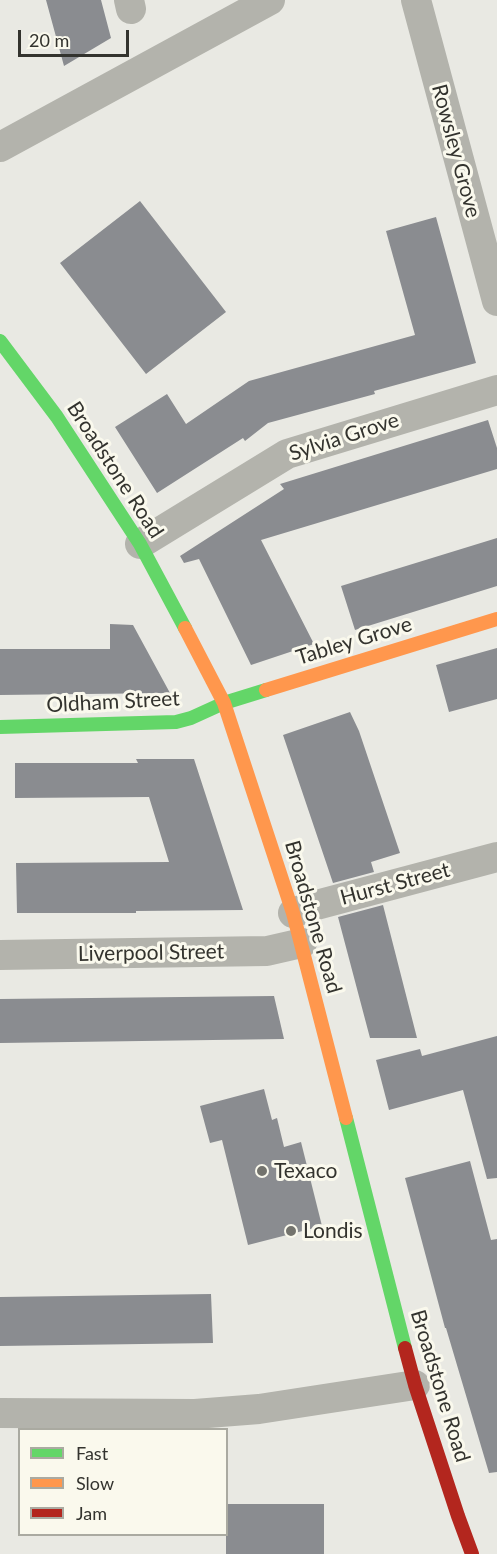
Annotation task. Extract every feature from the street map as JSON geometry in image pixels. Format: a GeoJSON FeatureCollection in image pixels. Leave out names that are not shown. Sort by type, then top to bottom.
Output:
{"type":"FeatureCollection","features":[{"type":"Feature","properties":{"kind":"main road","name":"Broadstone Road"},"geometry":{"type":"LineString","coordinates":[[0,341],[57,417],[140,544],[224,703],[302,943],[415,1384],[472,1554]]}},
{"type":"Feature","properties":{"kind":"main road","name":"Tabley Grove"},"geometry":{"type":"LineString","coordinates":[[224,703],[497,619]]}},
{"type":"Feature","properties":{"kind":"main road","name":"Oldham Street"},"geometry":{"type":"LineString","coordinates":[[0,727],[176,722],[191,718],[224,703]]}},
{"type":"Feature","properties":{"kind":"street"},"geometry":{"type":"LineString","coordinates":[[0,147],[270,0]]}},
{"type":"Feature","properties":{"kind":"street","name":"Rowsley Grove"},"geometry":{"type":"LineString","coordinates":[[416,0],[497,301]]}},
{"type":"Feature","properties":{"kind":"street","name":"Sylvia Grove"},"geometry":{"type":"LineString","coordinates":[[140,544],[287,454],[497,390]]}},
{"type":"Feature","properties":{"kind":"street","name":"Hurst Street"},"geometry":{"type":"LineString","coordinates":[[293,913],[497,857]]}},
{"type":"Feature","properties":{"kind":"street","name":"Liverpool Street"},"geometry":{"type":"LineString","coordinates":[[0,955],[267,951],[302,943]]}},
{"type":"Feature","properties":{"kind":"street"},"geometry":{"type":"LineString","coordinates":[[0,1413],[195,1414],[259,1409],[415,1384]]}},
{"type":"Feature","properties":{"kind":"building"},"geometry":{"type":"Polygon","coordinates":[[[46,0],[101,0],[111,38],[64,66],[46,0]]]}},
{"type":"Feature","properties":{"kind":"building"},"geometry":{"type":"Polygon","coordinates":[[[140,201],[226,312],[146,374],[60,263],[140,201]]]}},
{"type":"Feature","properties":{"kind":"building"},"geometry":{"type":"Polygon","coordinates":[[[436,217],[476,363],[268,423],[245,441],[243,438],[157,493],[115,427],[167,394],[186,424],[249,381],[415,335],[386,231],[436,217]]]}},
{"type":"Feature","properties":{"kind":"building"},"geometry":{"type":"Polygon","coordinates":[[[488,420],[497,448],[497,469],[261,540],[314,644],[251,665],[199,559],[184,563],[180,556],[284,489],[280,484],[488,420]]]}},
{"type":"Feature","properties":{"kind":"building"},"geometry":{"type":"Polygon","coordinates":[[[497,538],[497,586],[355,630],[341,586],[497,538]]]}},
{"type":"Feature","properties":{"kind":"building"},"geometry":{"type":"Polygon","coordinates":[[[110,624],[133,625],[170,693],[0,695],[0,649],[110,649],[110,624]]]}},
{"type":"Feature","properties":{"kind":"building"},"geometry":{"type":"Polygon","coordinates":[[[497,648],[497,699],[449,712],[436,665],[497,648]]]}},
{"type":"Feature","properties":{"kind":"building"},"geometry":{"type":"Polygon","coordinates":[[[350,712],[359,731],[400,853],[371,862],[374,872],[333,883],[283,735],[350,712]]]}},
{"type":"Feature","properties":{"kind":"building"},"geometry":{"type":"Polygon","coordinates":[[[136,759],[194,759],[243,910],[17,913],[16,863],[169,862],[149,797],[15,798],[15,763],[138,763],[136,759]]]}},
{"type":"Feature","properties":{"kind":"building"},"geometry":{"type":"Polygon","coordinates":[[[383,905],[417,1038],[370,1038],[338,917],[383,905]]]}},
{"type":"Feature","properties":{"kind":"building"},"geometry":{"type":"Polygon","coordinates":[[[274,996],[284,1039],[0,1043],[0,999],[274,996]]]}},
{"type":"Feature","properties":{"kind":"building"},"geometry":{"type":"Polygon","coordinates":[[[497,1036],[497,1178],[487,1179],[463,1090],[389,1110],[376,1060],[420,1049],[422,1056],[497,1036]]]}},
{"type":"Feature","properties":{"kind":"building"},"geometry":{"type":"Polygon","coordinates":[[[264,1089],[272,1120],[277,1118],[284,1147],[301,1142],[322,1226],[248,1245],[222,1140],[210,1143],[200,1106],[264,1089]]]}},
{"type":"Feature","properties":{"kind":"building"},"geometry":{"type":"Polygon","coordinates":[[[470,1161],[491,1240],[497,1239],[497,1472],[489,1473],[445,1328],[405,1178],[470,1161]]]}},
{"type":"Feature","properties":{"kind":"building"},"geometry":{"type":"Polygon","coordinates":[[[211,1294],[213,1343],[0,1346],[0,1297],[211,1294]]]}},
{"type":"Feature","properties":{"kind":"building"},"geometry":{"type":"Polygon","coordinates":[[[228,1504],[324,1504],[324,1554],[226,1554],[228,1504]]]}},
{"type":"Feature","properties":{"kind":"traffic: fast"},"geometry":{"type":"LineString","coordinates":[[0,341],[57,417],[140,544],[185,628]]}},
{"type":"Feature","properties":{"kind":"traffic: fast"},"geometry":{"type":"LineString","coordinates":[[0,727],[176,722],[191,718],[224,703],[266,690]]}},
{"type":"Feature","properties":{"kind":"traffic: fast"},"geometry":{"type":"LineString","coordinates":[[346,1118],[405,1348]]}},
{"type":"Feature","properties":{"kind":"traffic: slow"},"geometry":{"type":"LineString","coordinates":[[266,690],[497,619]]}},
{"type":"Feature","properties":{"kind":"traffic: slow"},"geometry":{"type":"LineString","coordinates":[[185,628],[224,703],[293,913],[346,1118]]}},
{"type":"Feature","properties":{"kind":"traffic: jam"},"geometry":{"type":"LineString","coordinates":[[405,1348],[415,1385],[472,1554]]}},
{"type":"Feature","properties":{"kind":"place","name":"Texaco"},"geometry":{"type":"Point","coordinates":[262,1171]}},
{"type":"Feature","properties":{"kind":"place","name":"Londis"},"geometry":{"type":"Point","coordinates":[291,1231]}}]}
